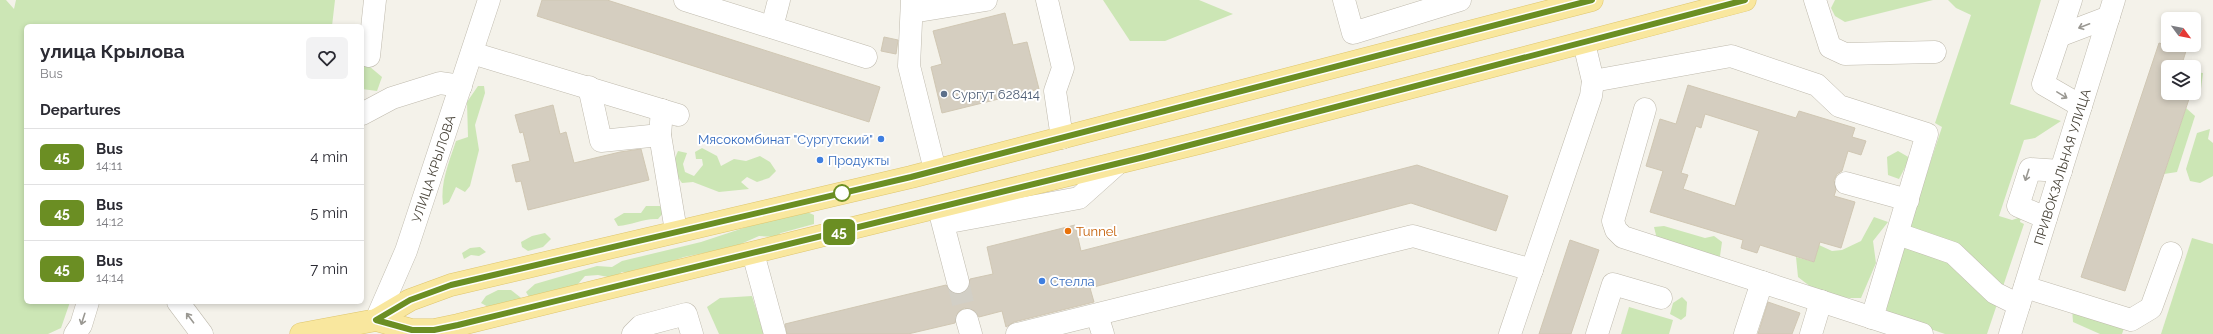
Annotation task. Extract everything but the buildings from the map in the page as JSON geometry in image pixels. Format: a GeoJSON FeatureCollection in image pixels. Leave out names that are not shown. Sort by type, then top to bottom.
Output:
{"type":"FeatureCollection","features":[{"type":"Feature","properties":{"kind":"main road"},"geometry":{"type":"LineString","coordinates":[[373,327],[410,300],[451,285],[935,170],[1062,138],[1356,62],[1542,6],[1592,0]]}},
{"type":"Feature","properties":{"kind":"main road"},"geometry":{"type":"LineString","coordinates":[[301,334],[373,327],[434,330],[753,253],[942,215],[1117,164],[1745,0]]}},
{"type":"Feature","properties":{"kind":"street"},"geometry":{"type":"LineString","coordinates":[[369,56],[375,0]]}},
{"type":"Feature","properties":{"kind":"street","name":"УЛИЦА КРЫЛОВА"},"geometry":{"type":"LineString","coordinates":[[373,327],[406,251],[489,0]]}},
{"type":"Feature","properties":{"kind":"street"},"geometry":{"type":"LineString","coordinates":[[685,0],[711,3],[772,27],[866,57]]}},
{"type":"Feature","properties":{"kind":"street"},"geometry":{"type":"LineString","coordinates":[[772,27],[779,0]]}},
{"type":"Feature","properties":{"kind":"street"},"geometry":{"type":"LineString","coordinates":[[935,170],[909,66],[912,6],[986,0]]}},
{"type":"Feature","properties":{"kind":"street"},"geometry":{"type":"LineString","coordinates":[[1048,0],[1063,68],[1054,91],[1062,138]]}},
{"type":"Feature","properties":{"kind":"street"},"geometry":{"type":"LineString","coordinates":[[1344,0],[1352,33],[1356,62]]}},
{"type":"Feature","properties":{"kind":"street"},"geometry":{"type":"LineString","coordinates":[[1352,33],[1460,0]]}},
{"type":"Feature","properties":{"kind":"street"},"geometry":{"type":"LineString","coordinates":[[1815,0],[1830,48],[1845,54],[1935,52]]}},
{"type":"Feature","properties":{"kind":"street"},"geometry":{"type":"LineString","coordinates":[[2071,0],[2044,84],[2081,106]]}},
{"type":"Feature","properties":{"kind":"street"},"geometry":{"type":"LineString","coordinates":[[2059,36],[2111,9]]}},
{"type":"Feature","properties":{"kind":"street","name":"ПРИВОКЗАЛЬНАЯ УЛИЦА"},"geometry":{"type":"LineString","coordinates":[[2010,334],[2062,171],[2111,9]]}},
{"type":"Feature","properties":{"kind":"street"},"geometry":{"type":"LineString","coordinates":[[1510,334],[1591,96],[1593,81],[1584,43]]}},
{"type":"Feature","properties":{"kind":"street"},"geometry":{"type":"LineString","coordinates":[[472,53],[670,112],[660,134],[676,231]]}},
{"type":"Feature","properties":{"kind":"street"},"geometry":{"type":"LineString","coordinates":[[1593,81],[1731,56],[1817,85],[1839,106],[1927,134],[1872,318]]}},
{"type":"Feature","properties":{"kind":"street"},"geometry":{"type":"LineString","coordinates":[[364,113],[392,98],[440,83],[461,86]]}},
{"type":"Feature","properties":{"kind":"street"},"geometry":{"type":"LineString","coordinates":[[589,87],[601,141],[660,134]]}},
{"type":"Feature","properties":{"kind":"street"},"geometry":{"type":"LineString","coordinates":[[1645,109],[1613,221],[1616,230],[1623,237],[1922,334]]}},
{"type":"Feature","properties":{"kind":"street"},"geometry":{"type":"LineString","coordinates":[[2046,218],[2018,206],[2030,169],[2062,171]]}},
{"type":"Feature","properties":{"kind":"street"},"geometry":{"type":"LineString","coordinates":[[1846,183],[1908,200]]}},
{"type":"Feature","properties":{"kind":"street"},"geometry":{"type":"LineString","coordinates":[[942,215],[958,282]]}},
{"type":"Feature","properties":{"kind":"street"},"geometry":{"type":"LineString","coordinates":[[1898,234],[1953,253],[1995,293],[2022,296],[2129,327],[2152,308],[2171,253]]}},
{"type":"Feature","properties":{"kind":"street"},"geometry":{"type":"LineString","coordinates":[[1017,334],[1100,325],[1413,236],[1532,270]]}},
{"type":"Feature","properties":{"kind":"street"},"geometry":{"type":"LineString","coordinates":[[753,253],[776,334]]}},
{"type":"Feature","properties":{"kind":"street"},"geometry":{"type":"LineString","coordinates":[[1745,334],[1762,282]]}},
{"type":"Feature","properties":{"kind":"street"},"geometry":{"type":"LineString","coordinates":[[1597,334],[1613,284],[1661,298]]}},
{"type":"Feature","properties":{"kind":"street"},"geometry":{"type":"LineString","coordinates":[[1811,334],[1821,301]]}},
{"type":"Feature","properties":{"kind":"street"},"geometry":{"type":"LineString","coordinates":[[74,334],[82,325],[87,304]]}},
{"type":"Feature","properties":{"kind":"street"},"geometry":{"type":"LineString","coordinates":[[180,304],[202,334]]}},
{"type":"Feature","properties":{"kind":"street"},"geometry":{"type":"LineString","coordinates":[[633,334],[641,326],[686,314],[692,334]]}},
{"type":"Feature","properties":{"kind":"green space"},"geometry":{"type":"Polygon","coordinates":[[[0,0],[6,0],[14,9],[16,0],[335,0],[332,24],[24,24],[24,304],[69,304],[61,328],[48,334],[0,334],[0,0]]]}},
{"type":"Feature","properties":{"kind":"green space"},"geometry":{"type":"Polygon","coordinates":[[[1103,0],[1199,0],[1233,14],[1165,41],[1130,41],[1103,0]]]}},
{"type":"Feature","properties":{"kind":"green space"},"geometry":{"type":"Polygon","coordinates":[[[1835,0],[1933,0],[1845,22],[1835,16],[1831,8],[1835,0]]]}},
{"type":"Feature","properties":{"kind":"green space"},"geometry":{"type":"Polygon","coordinates":[[[1948,0],[2041,0],[2010,104],[2061,121],[2035,138],[2024,140],[1999,216],[2012,220],[2021,217],[2020,222],[2024,224],[1987,334],[1945,334],[1889,315],[1884,303],[1942,127],[1935,123],[1971,15],[1956,8],[1948,0]]]}},
{"type":"Feature","properties":{"kind":"green space"},"geometry":{"type":"Polygon","coordinates":[[[364,62],[382,77],[377,91],[364,89],[364,62]]]}},
{"type":"Feature","properties":{"kind":"green space"},"geometry":{"type":"Polygon","coordinates":[[[2201,73],[2203,73],[2201,89],[2201,73]]]}},
{"type":"Feature","properties":{"kind":"green space"},"geometry":{"type":"Polygon","coordinates":[[[478,86],[484,86],[485,93],[475,125],[479,150],[470,186],[465,192],[456,187],[449,202],[443,205],[442,197],[444,181],[448,165],[456,141],[468,137],[467,102],[478,86]]]}},
{"type":"Feature","properties":{"kind":"green space"},"geometry":{"type":"Polygon","coordinates":[[[2186,108],[2195,116],[2177,172],[2164,174],[2186,108]]]}},
{"type":"Feature","properties":{"kind":"green space"},"geometry":{"type":"Polygon","coordinates":[[[2210,129],[2208,139],[2213,143],[2213,176],[2200,183],[2190,181],[2186,169],[2197,133],[2210,129]]]}},
{"type":"Feature","properties":{"kind":"green space"},"geometry":{"type":"Polygon","coordinates":[[[702,148],[717,156],[721,166],[734,159],[746,161],[760,156],[770,162],[776,171],[769,178],[757,182],[747,177],[741,182],[749,189],[719,192],[693,182],[682,183],[675,168],[675,160],[678,151],[687,153],[683,164],[685,172],[694,176],[703,165],[702,159],[696,159],[695,152],[702,148]]]}},
{"type":"Feature","properties":{"kind":"green space"},"geometry":{"type":"Polygon","coordinates":[[[1898,151],[1910,158],[1899,179],[1888,175],[1887,157],[1898,151]]]}},
{"type":"Feature","properties":{"kind":"green space"},"geometry":{"type":"Polygon","coordinates":[[[646,206],[660,206],[664,212],[658,219],[618,226],[614,219],[624,213],[641,213],[646,206]]]}},
{"type":"Feature","properties":{"kind":"green space"},"geometry":{"type":"Polygon","coordinates":[[[807,212],[814,215],[814,224],[781,233],[775,237],[759,236],[734,247],[684,257],[635,270],[630,273],[622,272],[613,278],[598,275],[585,276],[571,292],[529,297],[526,292],[535,284],[597,266],[612,267],[622,261],[701,242],[765,221],[807,212]]]}},
{"type":"Feature","properties":{"kind":"green space"},"geometry":{"type":"Polygon","coordinates":[[[1874,217],[1888,222],[1873,241],[1876,263],[1861,298],[1827,295],[1813,288],[1798,277],[1796,257],[1814,262],[1819,245],[1832,251],[1842,250],[1861,241],[1874,217]]]}},
{"type":"Feature","properties":{"kind":"green space"},"geometry":{"type":"Polygon","coordinates":[[[1664,226],[1705,238],[1714,236],[1722,242],[1720,256],[1706,257],[1657,239],[1654,227],[1664,226]]]}},
{"type":"Feature","properties":{"kind":"green space"},"geometry":{"type":"Polygon","coordinates":[[[545,233],[551,239],[543,247],[528,251],[522,247],[521,242],[532,236],[545,233]]]}},
{"type":"Feature","properties":{"kind":"green space"},"geometry":{"type":"Polygon","coordinates":[[[2192,238],[2213,244],[2213,334],[2161,334],[2192,238]]]}},
{"type":"Feature","properties":{"kind":"green space"},"geometry":{"type":"Polygon","coordinates":[[[480,247],[486,252],[479,256],[471,255],[464,259],[462,253],[470,248],[480,247]]]}},
{"type":"Feature","properties":{"kind":"green space"},"geometry":{"type":"Polygon","coordinates":[[[498,290],[511,290],[525,301],[490,308],[481,303],[486,296],[498,290]]]}},
{"type":"Feature","properties":{"kind":"green space"},"geometry":{"type":"Polygon","coordinates":[[[752,296],[764,334],[719,334],[707,307],[720,298],[752,296]]]}},
{"type":"Feature","properties":{"kind":"green space"},"geometry":{"type":"Polygon","coordinates":[[[1682,297],[1687,302],[1686,316],[1681,320],[1670,314],[1673,303],[1682,297]]]}},
{"type":"Feature","properties":{"kind":"green space"},"geometry":{"type":"Polygon","coordinates":[[[1629,307],[1673,320],[1669,334],[1621,334],[1629,307]]]}},
{"type":"Feature","properties":{"kind":"green space"},"geometry":{"type":"Polygon","coordinates":[[[2072,308],[2125,325],[2122,334],[2100,334],[2073,322],[2072,308]]]}},
{"type":"Feature","properties":{"kind":"tunnel"},"geometry":{"type":"LineString","coordinates":[[958,282],[967,320]]}},
{"type":"Feature","properties":{"kind":"bus line","name":"45"},"geometry":{"type":"LineString","coordinates":[[1592,0],[911,177],[451,285],[410,300],[376,320],[412,330],[434,330],[458,325],[1144,157],[1745,0]]}},
{"type":"Feature","properties":{"kind":"place","name":"Сургут 628414"},"geometry":{"type":"Point","coordinates":[944,94]}},
{"type":"Feature","properties":{"kind":"place","name":"Мясокомбинат \"Сургутский\""},"geometry":{"type":"Point","coordinates":[881,139]}},
{"type":"Feature","properties":{"kind":"place","name":"Продукты"},"geometry":{"type":"Point","coordinates":[820,160]}},
{"type":"Feature","properties":{"kind":"place","name":"Tunnel"},"geometry":{"type":"Point","coordinates":[1068,231]}},
{"type":"Feature","properties":{"kind":"place","name":"Стелла"},"geometry":{"type":"Point","coordinates":[1042,281]}}]}
